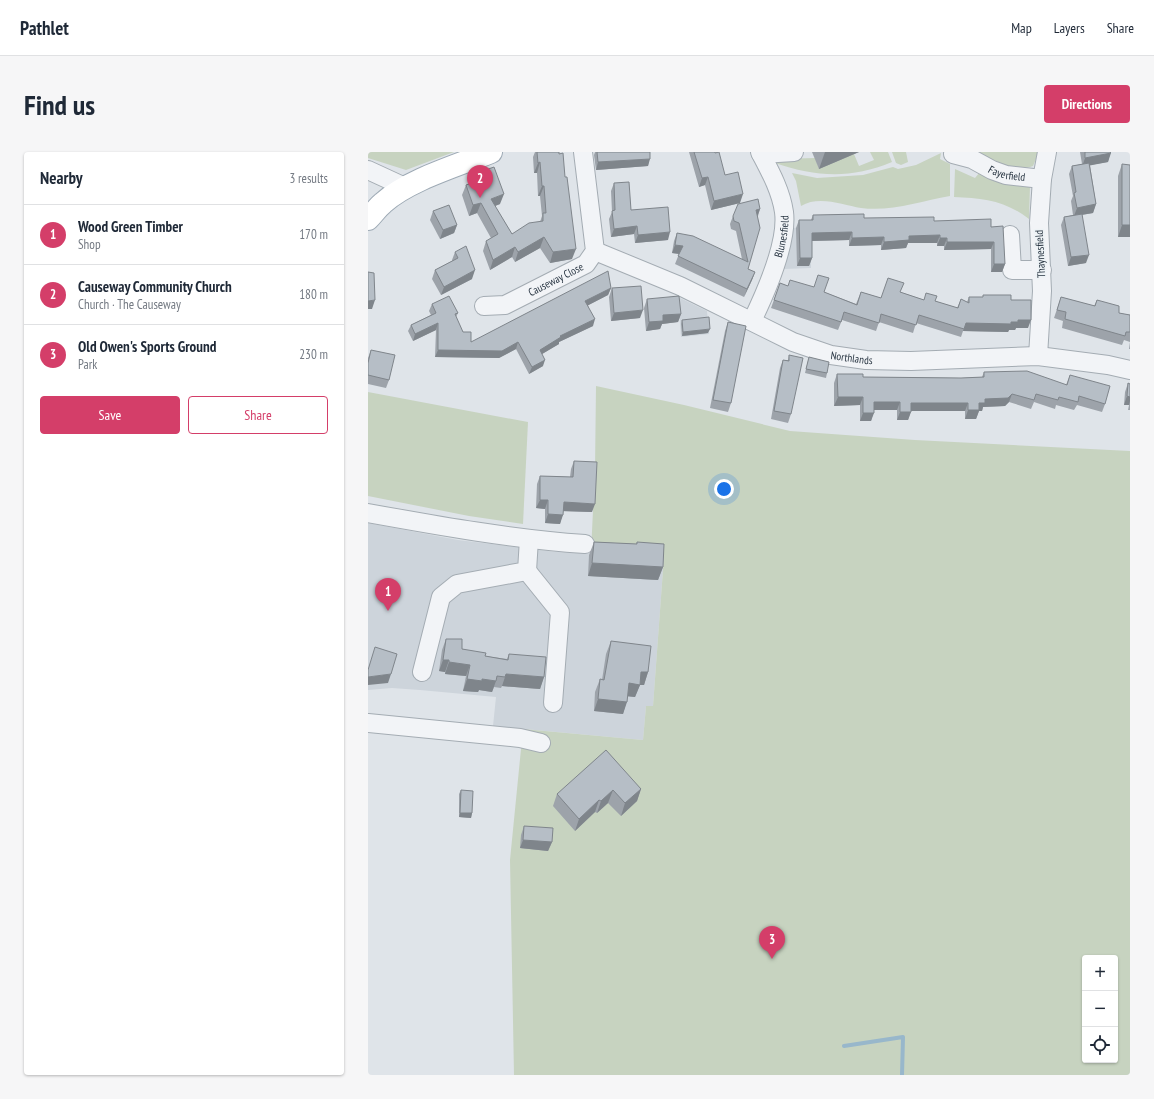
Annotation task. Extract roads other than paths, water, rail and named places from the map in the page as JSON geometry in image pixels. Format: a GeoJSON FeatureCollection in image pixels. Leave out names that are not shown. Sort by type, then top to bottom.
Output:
{"type":"FeatureCollection","features":[{"type":"Feature","properties":{"kind":"main road"},"geometry":{"type":"LineString","coordinates":[[368,219],[383,203],[407,188],[491,152]]}},
{"type":"Feature","properties":{"kind":"street"},"geometry":{"type":"LineString","coordinates":[[583,152],[595,251]]}},
{"type":"Feature","properties":{"kind":"street"},"geometry":{"type":"LineString","coordinates":[[761,153],[794,152]]}},
{"type":"Feature","properties":{"kind":"street","name":"Thaynesfield"},"geometry":{"type":"LineString","coordinates":[[1038,356],[1042,270],[1039,223],[1042,179],[1047,152]]}},
{"type":"Feature","properties":{"kind":"street","name":"Blunesfield"},"geometry":{"type":"LineString","coordinates":[[752,321],[776,264],[784,223],[784,213],[779,193],[761,153]]}},
{"type":"Feature","properties":{"kind":"street","name":"Fayerfield"},"geometry":{"type":"LineString","coordinates":[[965,155],[992,170],[1006,175],[1042,179]]}},
{"type":"Feature","properties":{"kind":"street"},"geometry":{"type":"LineString","coordinates":[[368,170],[407,188]]}},
{"type":"Feature","properties":{"kind":"street"},"geometry":{"type":"LineString","coordinates":[[1010,235],[1012,270],[1042,270]]}},
{"type":"Feature","properties":{"kind":"street","name":"Causeway Close"},"geometry":{"type":"LineString","coordinates":[[484,306],[506,305],[586,264],[595,251]]}},
{"type":"Feature","properties":{"kind":"street","name":"Northlands"},"geometry":{"type":"LineString","coordinates":[[595,251],[680,286],[793,342],[822,352],[850,359],[911,361],[1038,356],[1108,365],[1130,370]]}},
{"type":"Feature","properties":{"kind":"street"},"geometry":{"type":"LineString","coordinates":[[368,513],[460,530],[529,539],[585,544]]}},
{"type":"Feature","properties":{"kind":"street"},"geometry":{"type":"LineString","coordinates":[[529,539],[527,571],[560,612],[553,703]]}},
{"type":"Feature","properties":{"kind":"street"},"geometry":{"type":"LineString","coordinates":[[422,672],[442,597],[457,584],[527,571]]}},
{"type":"Feature","properties":{"kind":"street"},"geometry":{"type":"LineString","coordinates":[[368,723],[520,738],[541,743]]}},
{"type":"Feature","properties":{"kind":"waterway"},"geometry":{"type":"LineString","coordinates":[[844,1046],[903,1037],[902,1075]]}},
{"type":"Feature","properties":{"kind":"place","name":"Causeway Community Church"},"geometry":{"type":"Point","coordinates":[480,198]}},
{"type":"Feature","properties":{"kind":"place","name":"Wood Green Timber"},"geometry":{"type":"Point","coordinates":[388,611]}},
{"type":"Feature","properties":{"kind":"place","name":"Old Owen's Sports Ground"},"geometry":{"type":"Point","coordinates":[772,959]}}]}
